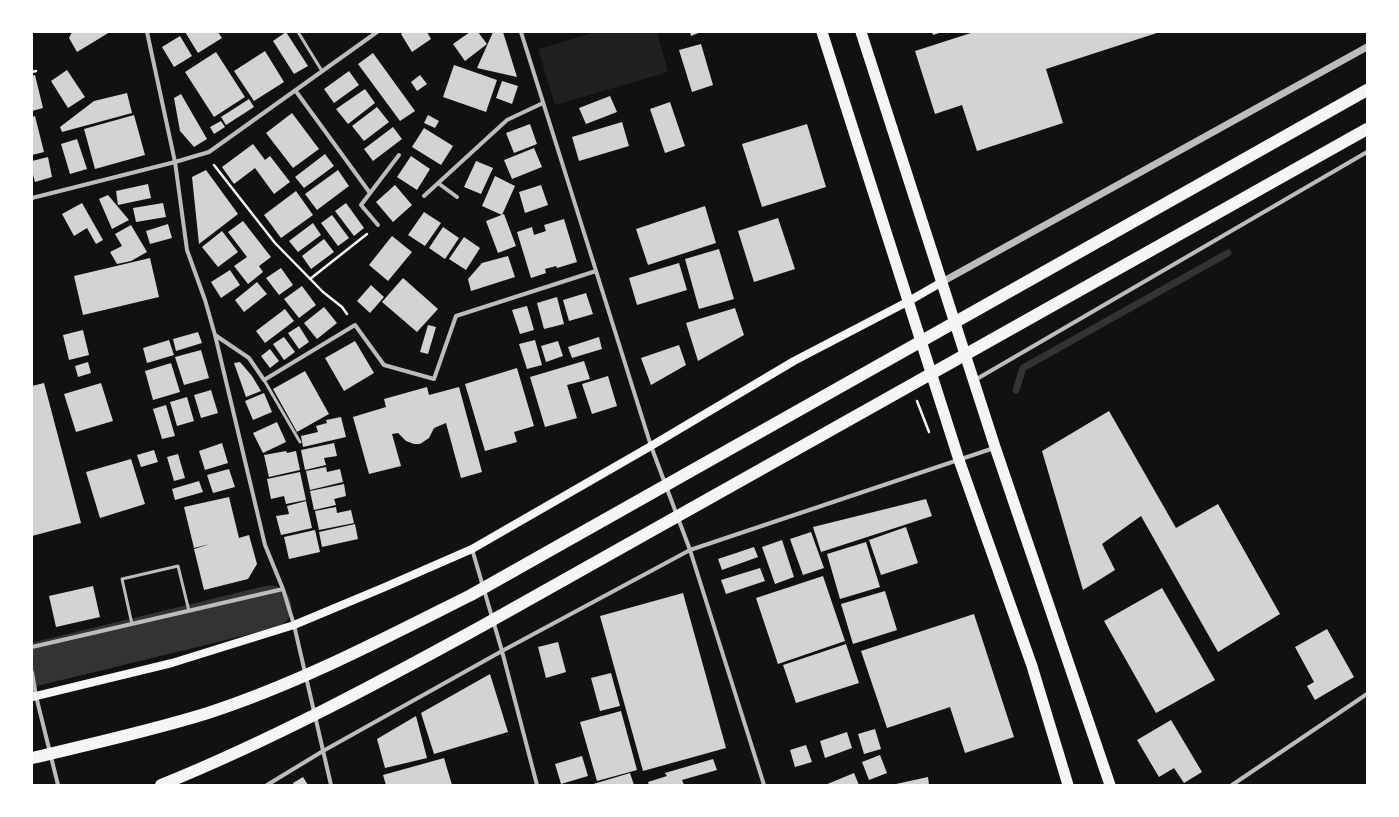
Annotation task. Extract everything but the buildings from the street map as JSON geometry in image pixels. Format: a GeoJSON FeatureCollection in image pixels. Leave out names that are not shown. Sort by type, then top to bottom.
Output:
{"type":"FeatureCollection","features":[{"type":"Feature","properties":{"kind":"highway"},"geometry":{"type":"LineString","coordinates":[[822,32],[959,460],[1032,666],[1068,785]]}},
{"type":"Feature","properties":{"kind":"highway"},"geometry":{"type":"LineString","coordinates":[[861,32],[995,448],[1110,785]]}},
{"type":"Feature","properties":{"kind":"highway"},"geometry":{"type":"LineString","coordinates":[[32,758],[150,730],[209,712],[282,685],[357,653],[471,595],[1367,90]]}},
{"type":"Feature","properties":{"kind":"highway"},"geometry":{"type":"LineString","coordinates":[[161,785],[191,773],[375,685],[1367,129]]}},
{"type":"Feature","properties":{"kind":"main road"},"geometry":{"type":"LineString","coordinates":[[34,696],[172,664],[294,625],[472,549],[651,446],[794,361],[909,301],[942,282]]}},
{"type":"Feature","properties":{"kind":"street"},"geometry":{"type":"LineString","coordinates":[[147,32],[175,162],[187,250],[205,300],[215,335],[265,545],[283,589],[294,625],[330,785]]}},
{"type":"Feature","properties":{"kind":"street"},"geometry":{"type":"LineString","coordinates":[[32,198],[209,152],[377,32]]}},
{"type":"Feature","properties":{"kind":"street"},"geometry":{"type":"LineString","coordinates":[[521,32],[651,446],[690,550],[764,785]]}},
{"type":"Feature","properties":{"kind":"street"},"geometry":{"type":"LineString","coordinates":[[942,282],[1367,47]]}},
{"type":"Feature","properties":{"kind":"street"},"geometry":{"type":"LineString","coordinates":[[295,90],[370,193]]}},
{"type":"Feature","properties":{"kind":"street"},"geometry":{"type":"LineString","coordinates":[[424,196],[506,120],[543,103]]}},
{"type":"Feature","properties":{"kind":"street"},"geometry":{"type":"LineString","coordinates":[[973,381],[1004,365],[1367,152]]}},
{"type":"Feature","properties":{"kind":"street"},"geometry":{"type":"LineString","coordinates":[[378,225],[361,205],[399,155]]}},
{"type":"Feature","properties":{"kind":"street"},"geometry":{"type":"LineString","coordinates":[[438,183],[457,197]]}},
{"type":"Feature","properties":{"kind":"street"},"geometry":{"type":"LineString","coordinates":[[215,335],[249,358],[264,380],[355,325],[384,365],[434,378],[456,316],[596,271]]}},
{"type":"Feature","properties":{"kind":"street"},"geometry":{"type":"LineString","coordinates":[[267,785],[323,751],[502,651],[690,550],[995,448]]}},
{"type":"Feature","properties":{"kind":"street"},"geometry":{"type":"LineString","coordinates":[[472,549],[502,651],[537,785]]}},
{"type":"Feature","properties":{"kind":"street"},"geometry":{"type":"LineString","coordinates":[[32,647],[283,589]]}},
{"type":"Feature","properties":{"kind":"street"},"geometry":{"type":"LineString","coordinates":[[32,673],[34,696],[58,785]]}},
{"type":"Feature","properties":{"kind":"street"},"geometry":{"type":"LineString","coordinates":[[1232,785],[1367,694]]}},
{"type":"Feature","properties":{"kind":"lane"},"geometry":{"type":"LineString","coordinates":[[298,32],[322,71]]}},
{"type":"Feature","properties":{"kind":"lane"},"geometry":{"type":"LineString","coordinates":[[264,380],[300,442]]}},
{"type":"Feature","properties":{"kind":"lane"},"geometry":{"type":"LineString","coordinates":[[132,624],[122,579],[178,566],[189,611]]}},
{"type":"Feature","properties":{"kind":"path"},"geometry":{"type":"LineString","coordinates":[[32,72],[36,71]]}},
{"type":"Feature","properties":{"kind":"path"},"geometry":{"type":"LineString","coordinates":[[209,152],[214,165],[274,243],[322,292],[342,307],[355,325]]}},
{"type":"Feature","properties":{"kind":"path"},"geometry":{"type":"LineString","coordinates":[[310,279],[378,225]]}},
{"type":"Feature","properties":{"kind":"shaded area"},"geometry":{"type":"Polygon","coordinates":[[[596,32],[657,32],[668,72],[555,105],[538,49],[596,32]]]}},
{"type":"Feature","properties":{"kind":"waterway"},"geometry":{"type":"LineString","coordinates":[[1016,390],[1023,368],[1228,253]]}},
{"type":"Feature","properties":{"kind":"waterway"},"geometry":{"type":"LineString","coordinates":[[32,665],[270,607]]}}]}
